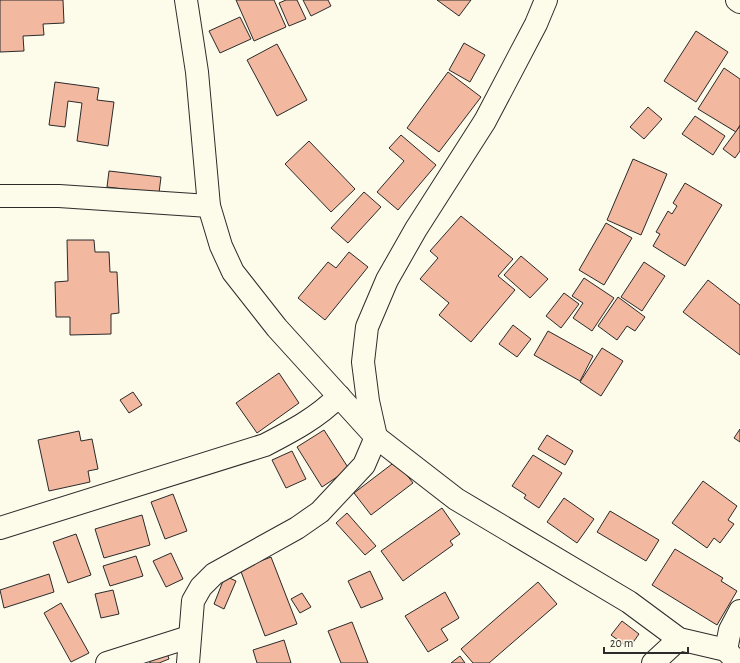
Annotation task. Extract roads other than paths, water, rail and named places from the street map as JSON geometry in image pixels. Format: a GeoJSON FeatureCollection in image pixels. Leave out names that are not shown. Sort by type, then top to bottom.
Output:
{"type":"FeatureCollection","features":[{"type":"Feature","properties":{"kind":"street"},"geometry":{"type":"LineString","coordinates":[[186,0],[197,72],[209,206],[221,246],[233,272],[277,328],[376,437],[456,499],[629,602],[679,639],[732,657],[730,630],[740,611]]}},
{"type":"Feature","properties":{"kind":"street"},"geometry":{"type":"LineString","coordinates":[[188,663],[193,601],[201,587],[214,574],[297,528],[320,512],[364,465],[376,437],[368,401],[363,362],[368,327],[387,280],[416,229],[485,121],[536,24],[546,0]]}},
{"type":"Feature","properties":{"kind":"street"},"geometry":{"type":"LineString","coordinates":[[0,196],[59,196],[209,206]]}},
{"type":"Feature","properties":{"kind":"street"},"geometry":{"type":"LineString","coordinates":[[0,528],[265,445],[295,430],[318,415],[339,396]]}},
{"type":"Feature","properties":{"kind":"street"},"geometry":{"type":"LineString","coordinates":[[107,663],[189,637]]}},
{"type":"Feature","properties":{"kind":"street"},"geometry":{"type":"LineString","coordinates":[[653,663],[679,639]]}}]}
